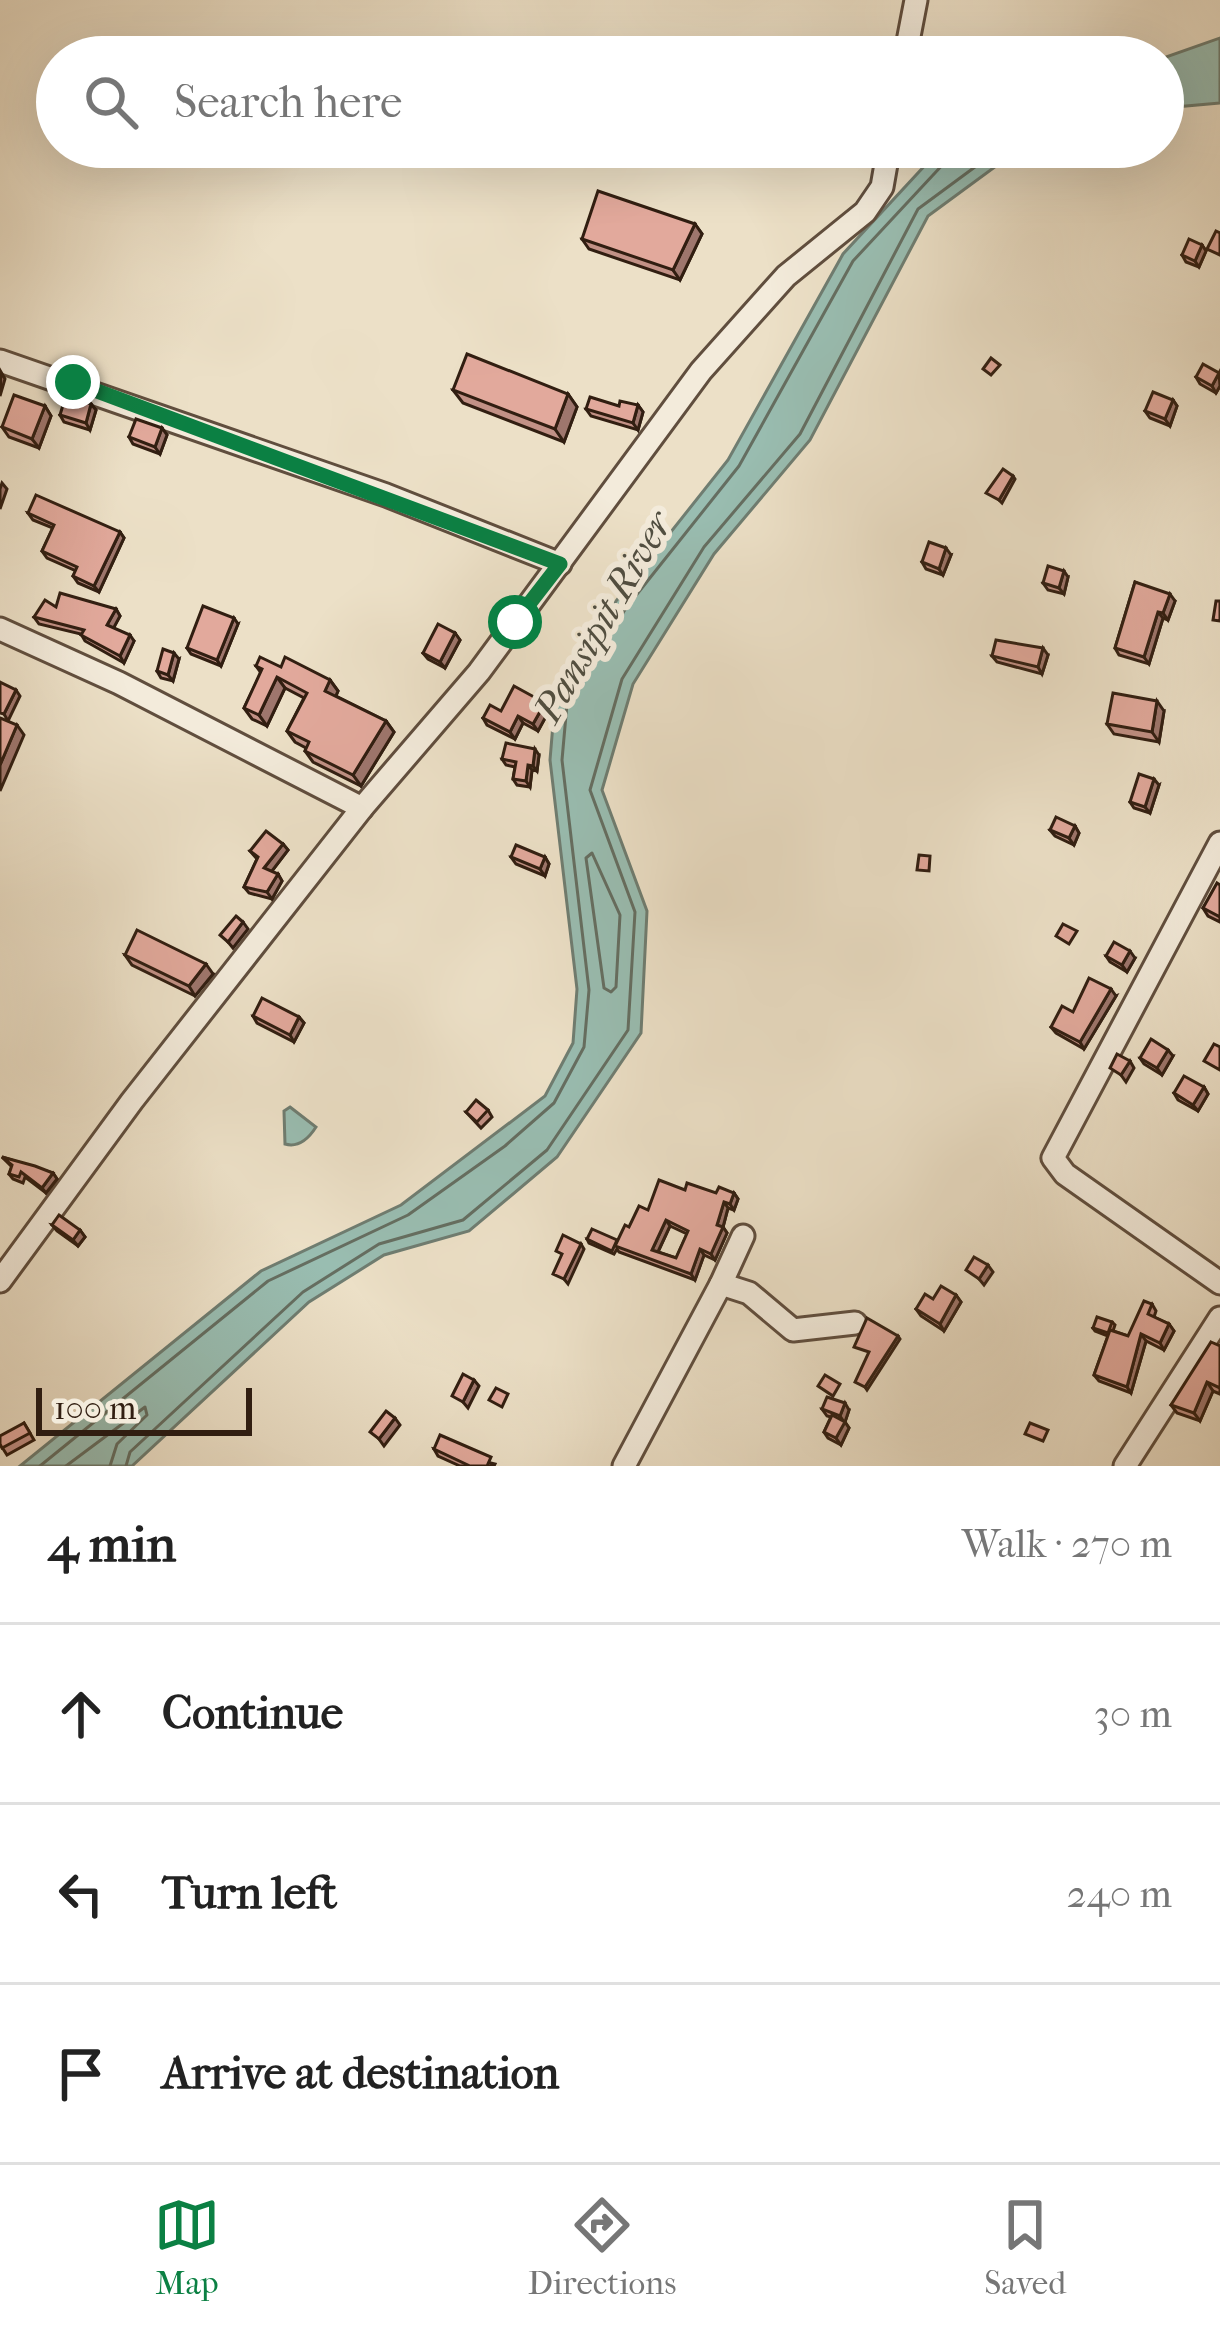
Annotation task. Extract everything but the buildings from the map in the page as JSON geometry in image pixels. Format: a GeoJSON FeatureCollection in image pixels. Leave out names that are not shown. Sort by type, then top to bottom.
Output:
{"type":"FeatureCollection","features":[{"type":"Feature","properties":{"kind":"street"},"geometry":{"type":"LineString","coordinates":[[908,36],[916,0]]}},
{"type":"Feature","properties":{"kind":"street"},"geometry":{"type":"LineString","coordinates":[[0,1281],[157,1069],[362,808],[479,672],[747,315],[865,212],[882,188],[885,168]]}},
{"type":"Feature","properties":{"kind":"street"},"geometry":{"type":"LineString","coordinates":[[0,361],[341,479],[560,564]]}},
{"type":"Feature","properties":{"kind":"street"},"geometry":{"type":"LineString","coordinates":[[0,629],[119,683],[362,808]]}},
{"type":"Feature","properties":{"kind":"street"},"geometry":{"type":"LineString","coordinates":[[1220,843],[1053,1158],[1065,1174],[1220,1283]]}},
{"type":"Feature","properties":{"kind":"street"},"geometry":{"type":"LineString","coordinates":[[624,1466],[743,1235]]}},
{"type":"Feature","properties":{"kind":"street"},"geometry":{"type":"LineString","coordinates":[[721,1284],[748,1293],[793,1330],[855,1323]]}},
{"type":"Feature","properties":{"kind":"street"},"geometry":{"type":"LineString","coordinates":[[1127,1466],[1220,1318]]}},
{"type":"Feature","properties":{"kind":"water"},"geometry":{"type":"Polygon","coordinates":[[[1220,38],[1220,103],[1184,106],[1184,51],[1220,38]]]}},
{"type":"Feature","properties":{"kind":"water"},"geometry":{"type":"Polygon","coordinates":[[[923,168],[993,168],[928,216],[810,440],[714,554],[633,684],[602,790],[647,911],[641,1033],[557,1157],[469,1231],[384,1255],[309,1302],[132,1466],[20,1466],[261,1271],[401,1205],[545,1096],[573,1043],[577,989],[550,760],[555,700],[616,601],[728,460],[843,254],[923,168]]]}},
{"type":"Feature","properties":{"kind":"water"},"geometry":{"type":"Polygon","coordinates":[[[290,1107],[316,1127],[295,1145],[285,1144],[284,1111],[290,1107]]]}},
{"type":"Feature","properties":{"kind":"route"},"geometry":{"type":"LineString","coordinates":[[73,382],[386,495],[560,564],[515,622]]}},
{"type":"Feature","properties":{"kind":"water label","name":"Pansipit River"},"geometry":{"type":"Point","coordinates":[603,617]}}]}
